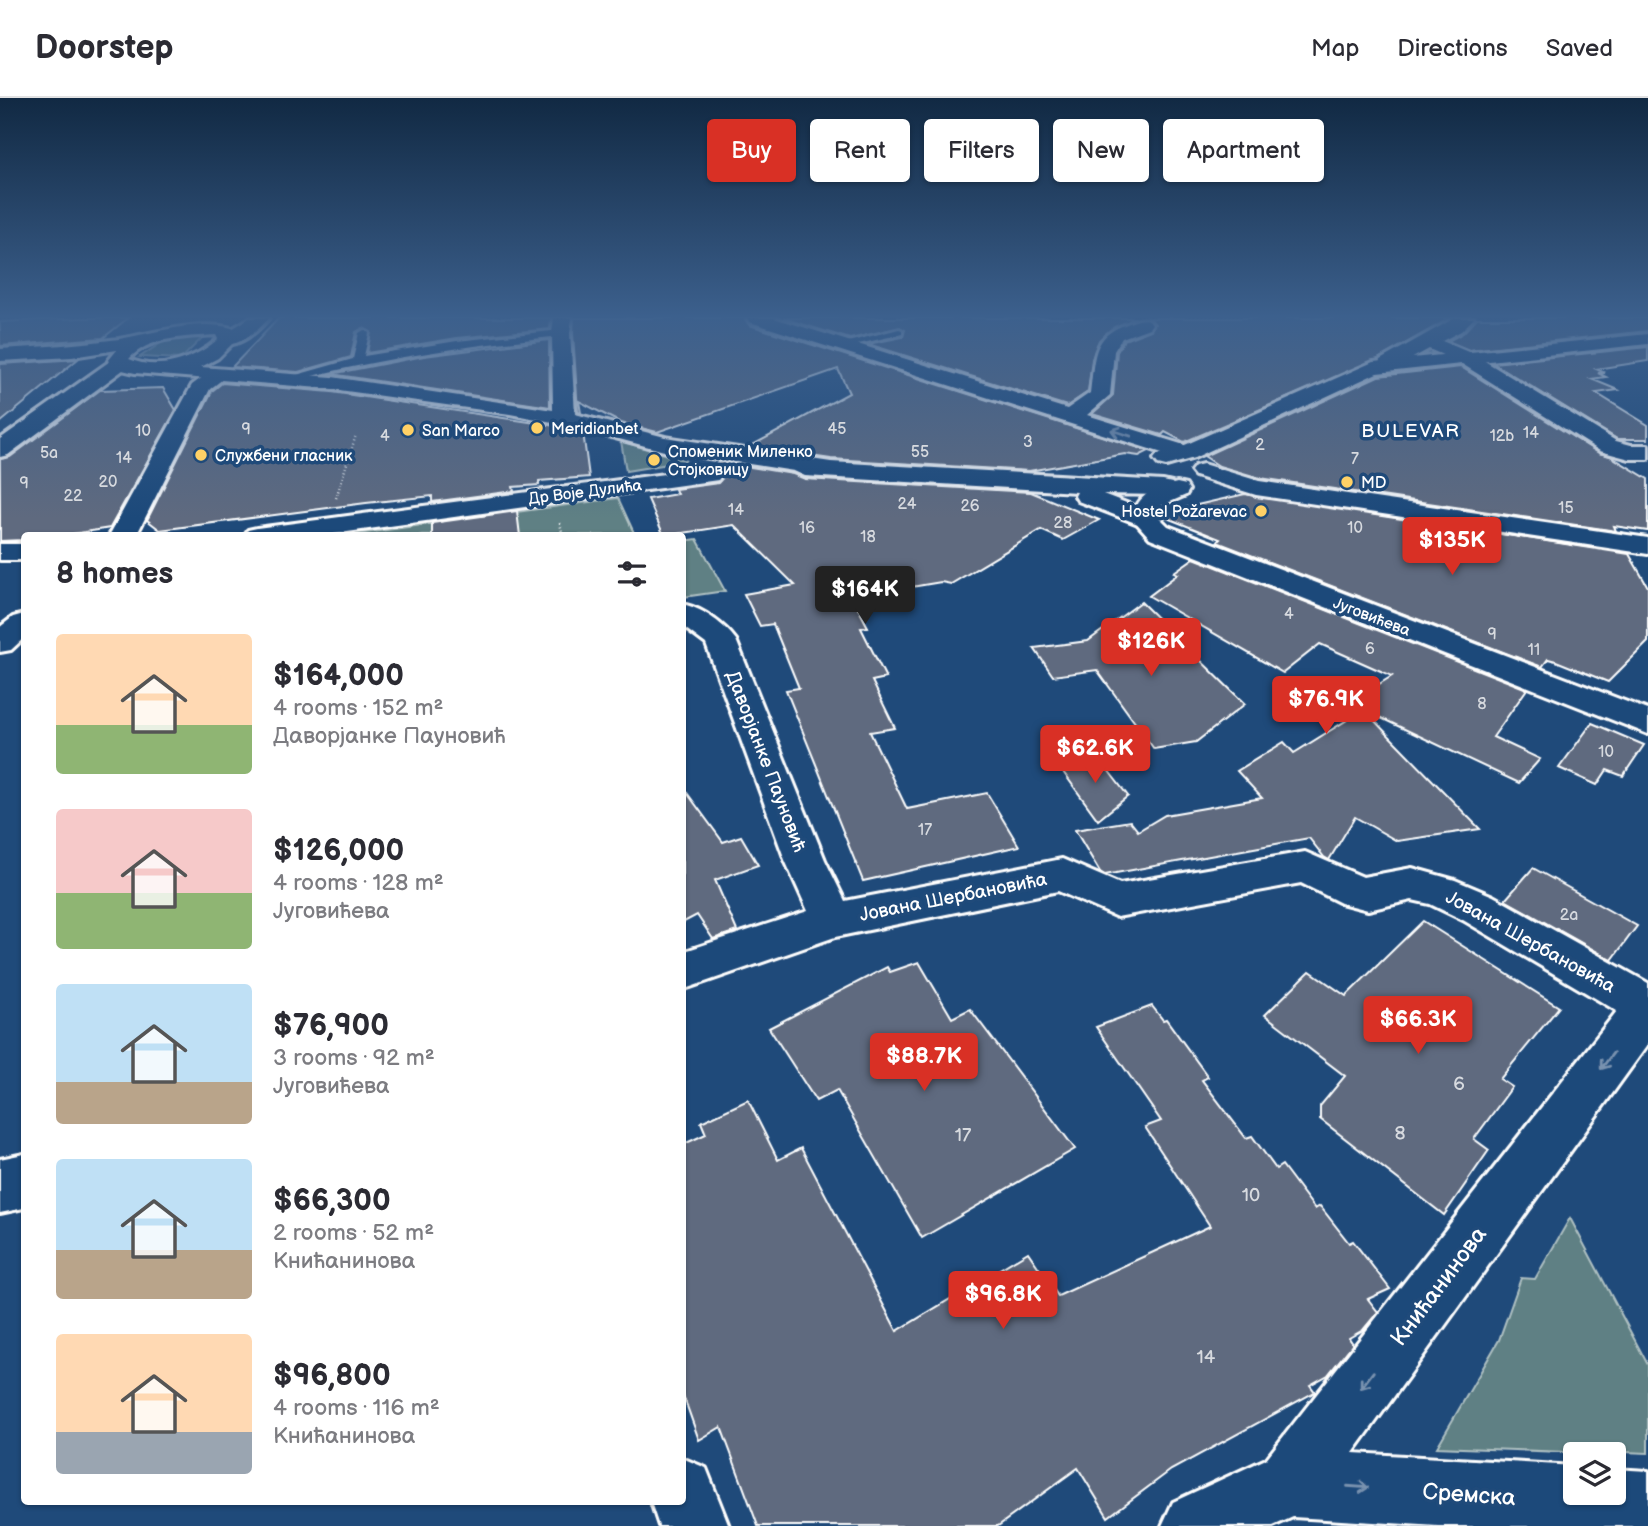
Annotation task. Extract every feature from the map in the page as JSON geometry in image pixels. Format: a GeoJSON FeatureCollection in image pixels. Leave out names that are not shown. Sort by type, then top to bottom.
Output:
{"type":"FeatureCollection","features":[{"type":"Feature","properties":{"kind":"street"},"geometry":{"type":"LineString","coordinates":[[0,450],[11,435],[84,385]]}},
{"type":"Feature","properties":{"kind":"street"},"geometry":{"type":"LineString","coordinates":[[124,532],[202,385]]}},
{"type":"Feature","properties":{"kind":"street"},"geometry":{"type":"LineString","coordinates":[[349,385],[564,418],[664,443],[829,469]]}},
{"type":"Feature","properties":{"kind":"street"},"geometry":{"type":"LineString","coordinates":[[563,385],[564,418]]}},
{"type":"Feature","properties":{"kind":"street"},"geometry":{"type":"LineString","coordinates":[[967,385],[1070,417],[1171,470],[1256,488],[1648,546]]}},
{"type":"Feature","properties":{"kind":"street"},"geometry":{"type":"LineString","coordinates":[[1070,417],[1100,395],[1101,385]]}},
{"type":"Feature","properties":{"kind":"street"},"geometry":{"type":"LineString","coordinates":[[1146,519],[1147,507],[1171,470],[1340,385]]}},
{"type":"Feature","properties":{"kind":"street"},"geometry":{"type":"LineString","coordinates":[[1509,385],[1608,446],[1630,452],[1648,452]]}},
{"type":"Feature","properties":{"kind":"street"},"geometry":{"type":"LineString","coordinates":[[664,443],[698,458],[707,467],[710,475]]}},
{"type":"Feature","properties":{"kind":"street","name":"Др Воје Дулића"},"geometry":{"type":"LineString","coordinates":[[300,532],[327,525],[710,475],[772,470],[829,469],[1099,488],[1171,470]]}},
{"type":"Feature","properties":{"kind":"street","name":"Др Воје Дулића"},"geometry":{"type":"LineString","coordinates":[[1041,482],[1171,470]]}},
{"type":"Feature","properties":{"kind":"street","name":"Југовићева"},"geometry":{"type":"LineString","coordinates":[[1041,482],[1146,519],[1159,532],[1648,723]]}},
{"type":"Feature","properties":{"kind":"street"},"geometry":{"type":"LineString","coordinates":[[0,552],[21,552]]}},
{"type":"Feature","properties":{"kind":"street","name":"Даворјанке Пауновић"},"geometry":{"type":"LineString","coordinates":[[686,614],[720,640],[805,860],[834,920]]}},
{"type":"Feature","properties":{"kind":"street"},"geometry":{"type":"LineString","coordinates":[[0,643],[21,626]]}},
{"type":"Feature","properties":{"kind":"street","name":"Јована Шербановића"},"geometry":{"type":"LineString","coordinates":[[686,970],[834,920],[1062,875],[1117,901],[1305,867],[1356,892],[1368,894],[1412,884],[1440,891],[1478,908],[1648,1006]]}},
{"type":"Feature","properties":{"kind":"street","name":"Книћанинова"},"geometry":{"type":"LineString","coordinates":[[1197,1526],[1290,1483],[1648,1006]]}},
{"type":"Feature","properties":{"kind":"street"},"geometry":{"type":"LineString","coordinates":[[0,1186],[21,1182]]}},
{"type":"Feature","properties":{"kind":"street","name":"Сремска"},"geometry":{"type":"LineString","coordinates":[[1290,1483],[1648,1505]]}},
{"type":"Feature","properties":{"kind":"street"},"geometry":{"type":"LineString","coordinates":[[686,1502],[695,1526]]}},
{"type":"Feature","properties":{"kind":"path"},"geometry":{"type":"LineString","coordinates":[[327,525],[356,435]]}},
{"type":"Feature","properties":{"kind":"green space"},"geometry":{"type":"Polygon","coordinates":[[[621,441],[686,461],[626,471],[621,441]]]}},
{"type":"Feature","properties":{"kind":"green space"},"geometry":{"type":"Polygon","coordinates":[[[618,498],[634,532],[372,532],[618,498]]]}},
{"type":"Feature","properties":{"kind":"green space"},"geometry":{"type":"Polygon","coordinates":[[[697,539],[725,591],[686,597],[686,541],[697,539]]]}},
{"type":"Feature","properties":{"kind":"green space"},"geometry":{"type":"Polygon","coordinates":[[[1570,1218],[1648,1365],[1648,1453],[1626,1452],[1626,1442],[1563,1442],[1563,1452],[1437,1447],[1499,1340],[1521,1278],[1535,1279],[1570,1218]]]}},
{"type":"Feature","properties":{"kind":"building"},"geometry":{"type":"Polygon","coordinates":[[[0,385],[47,385],[0,423],[0,385]]]}},
{"type":"Feature","properties":{"kind":"building"},"geometry":{"type":"Polygon","coordinates":[[[220,385],[242,385],[332,392],[562,427],[583,432],[589,477],[539,481],[539,485],[513,487],[514,491],[432,502],[432,496],[160,530],[147,520],[212,391],[220,385]]]}},
{"type":"Feature","properties":{"kind":"building"},"geometry":{"type":"Polygon","coordinates":[[[402,385],[550,385],[550,407],[402,385]]]}},
{"type":"Feature","properties":{"kind":"building"},"geometry":{"type":"Polygon","coordinates":[[[576,385],[793,385],[657,432],[621,423],[579,401],[581,413],[578,412],[576,385]]]}},
{"type":"Feature","properties":{"kind":"building"},"geometry":{"type":"Polygon","coordinates":[[[845,385],[938,385],[1149,451],[1139,456],[1125,454],[1029,471],[831,459],[749,447],[849,393],[845,385]]]}},
{"type":"Feature","properties":{"kind":"building"},"geometry":{"type":"Polygon","coordinates":[[[998,385],[1089,385],[1088,392],[1067,406],[998,385]]]}},
{"type":"Feature","properties":{"kind":"building"},"geometry":{"type":"Polygon","coordinates":[[[1114,385],[1318,385],[1184,442],[1165,432],[1162,435],[1092,414],[1113,395],[1114,385]]]}},
{"type":"Feature","properties":{"kind":"building"},"geometry":{"type":"Polygon","coordinates":[[[1359,385],[1489,385],[1599,453],[1610,456],[1648,479],[1648,531],[1614,526],[1616,531],[1260,478],[1219,466],[1204,456],[1359,385]]]}},
{"type":"Feature","properties":{"kind":"building"},"geometry":{"type":"Polygon","coordinates":[[[1528,385],[1605,385],[1618,390],[1596,393],[1648,425],[1648,439],[1617,439],[1528,385]]]}},
{"type":"Feature","properties":{"kind":"building"},"geometry":{"type":"Polygon","coordinates":[[[163,388],[176,410],[110,528],[85,532],[21,532],[21,540],[0,541],[0,459],[10,457],[100,390],[163,388]]]}},
{"type":"Feature","properties":{"kind":"building"},"geometry":{"type":"Polygon","coordinates":[[[720,462],[793,474],[805,479],[1031,492],[1099,520],[1063,540],[1041,530],[951,584],[941,582],[852,597],[868,627],[861,628],[886,678],[872,681],[895,728],[870,732],[907,809],[987,793],[1019,846],[863,881],[786,690],[799,688],[773,624],[760,626],[744,594],[795,585],[734,525],[686,533],[662,532],[648,499],[677,494],[675,489],[718,483],[725,475],[720,468],[713,466],[720,462]]]}},
{"type":"Feature","properties":{"kind":"building"},"geometry":{"type":"Polygon","coordinates":[[[1245,494],[1629,554],[1648,587],[1648,642],[1608,682],[1548,659],[1542,667],[1217,542],[1220,539],[1162,516],[1162,513],[1245,494]]]}},
{"type":"Feature","properties":{"kind":"building"},"geometry":{"type":"Polygon","coordinates":[[[517,511],[520,532],[432,532],[432,523],[517,511]]]}},
{"type":"Feature","properties":{"kind":"building"},"geometry":{"type":"Polygon","coordinates":[[[1194,558],[1527,689],[1493,737],[1540,759],[1519,783],[1364,710],[1480,829],[1397,841],[1355,817],[1329,860],[1309,838],[1105,875],[1100,872],[1075,830],[1130,821],[1138,831],[1165,815],[1262,798],[1237,771],[1284,742],[1294,753],[1363,710],[1349,703],[1392,676],[1320,644],[1283,673],[1149,596],[1178,574],[1174,572],[1194,558]]]}},
{"type":"Feature","properties":{"kind":"building"},"geometry":{"type":"Polygon","coordinates":[[[1141,602],[1245,704],[1196,742],[1154,749],[1097,670],[1053,676],[1034,648],[1088,641],[1141,602]]]}},
{"type":"Feature","properties":{"kind":"building"},"geometry":{"type":"Polygon","coordinates":[[[1592,723],[1644,745],[1623,776],[1607,770],[1597,785],[1559,768],[1592,723]]]}},
{"type":"Feature","properties":{"kind":"building"},"geometry":{"type":"Polygon","coordinates":[[[1098,757],[1128,796],[1098,820],[1058,765],[1098,757]]]}},
{"type":"Feature","properties":{"kind":"building"},"geometry":{"type":"Polygon","coordinates":[[[686,791],[723,842],[741,836],[758,865],[715,880],[737,931],[713,939],[697,915],[686,921],[686,791]]]}},
{"type":"Feature","properties":{"kind":"building"},"geometry":{"type":"Polygon","coordinates":[[[1533,868],[1637,926],[1612,960],[1505,900],[1533,868]]]}},
{"type":"Feature","properties":{"kind":"building"},"geometry":{"type":"Polygon","coordinates":[[[1423,921],[1559,1007],[1500,1079],[1512,1087],[1474,1139],[1489,1150],[1444,1215],[1320,1119],[1320,1106],[1345,1076],[1265,1015],[1310,971],[1346,996],[1423,921]]]}},
{"type":"Feature","properties":{"kind":"building"},"geometry":{"type":"Polygon","coordinates":[[[919,962],[952,1018],[970,1009],[1075,1149],[922,1238],[837,1090],[816,1101],[769,1028],[887,967],[890,972],[919,962]]]}},
{"type":"Feature","properties":{"kind":"building"},"geometry":{"type":"Polygon","coordinates":[[[1152,1006],[1163,1020],[1166,1019],[1208,1077],[1202,1080],[1246,1138],[1252,1136],[1276,1169],[1282,1165],[1315,1209],[1320,1206],[1349,1243],[1353,1241],[1390,1289],[1368,1299],[1378,1312],[1363,1330],[1349,1338],[1353,1344],[1328,1375],[1310,1385],[1315,1392],[1171,1470],[1108,1517],[1078,1468],[998,1526],[758,1526],[721,1427],[699,1440],[686,1403],[686,1143],[706,1134],[701,1122],[748,1100],[778,1160],[801,1148],[897,1331],[1028,1252],[1058,1296],[1210,1226],[1145,1127],[1161,1121],[1096,1027],[1152,1006]]]}},
{"type":"Feature","properties":{"kind":"place","name":"Meridianbet"},"geometry":{"type":"Point","coordinates":[537,428]}},
{"type":"Feature","properties":{"kind":"place","name":"San Marco"},"geometry":{"type":"Point","coordinates":[408,430]}},
{"type":"Feature","properties":{"kind":"place","name":"Службени гласник"},"geometry":{"type":"Point","coordinates":[201,455]}},
{"type":"Feature","properties":{"kind":"place","name":"Споменик Миленко Стојковицу"},"geometry":{"type":"Point","coordinates":[654,460]}},
{"type":"Feature","properties":{"kind":"place","name":"MD"},"geometry":{"type":"Point","coordinates":[1347,482]}},
{"type":"Feature","properties":{"kind":"place","name":"Hostel Požarevac"},"geometry":{"type":"Point","coordinates":[1261,511]}},
{"type":"Feature","properties":{"kind":"district","name":"BULEVAR"},"geometry":{"type":"Point","coordinates":[1411,430]}}]}
